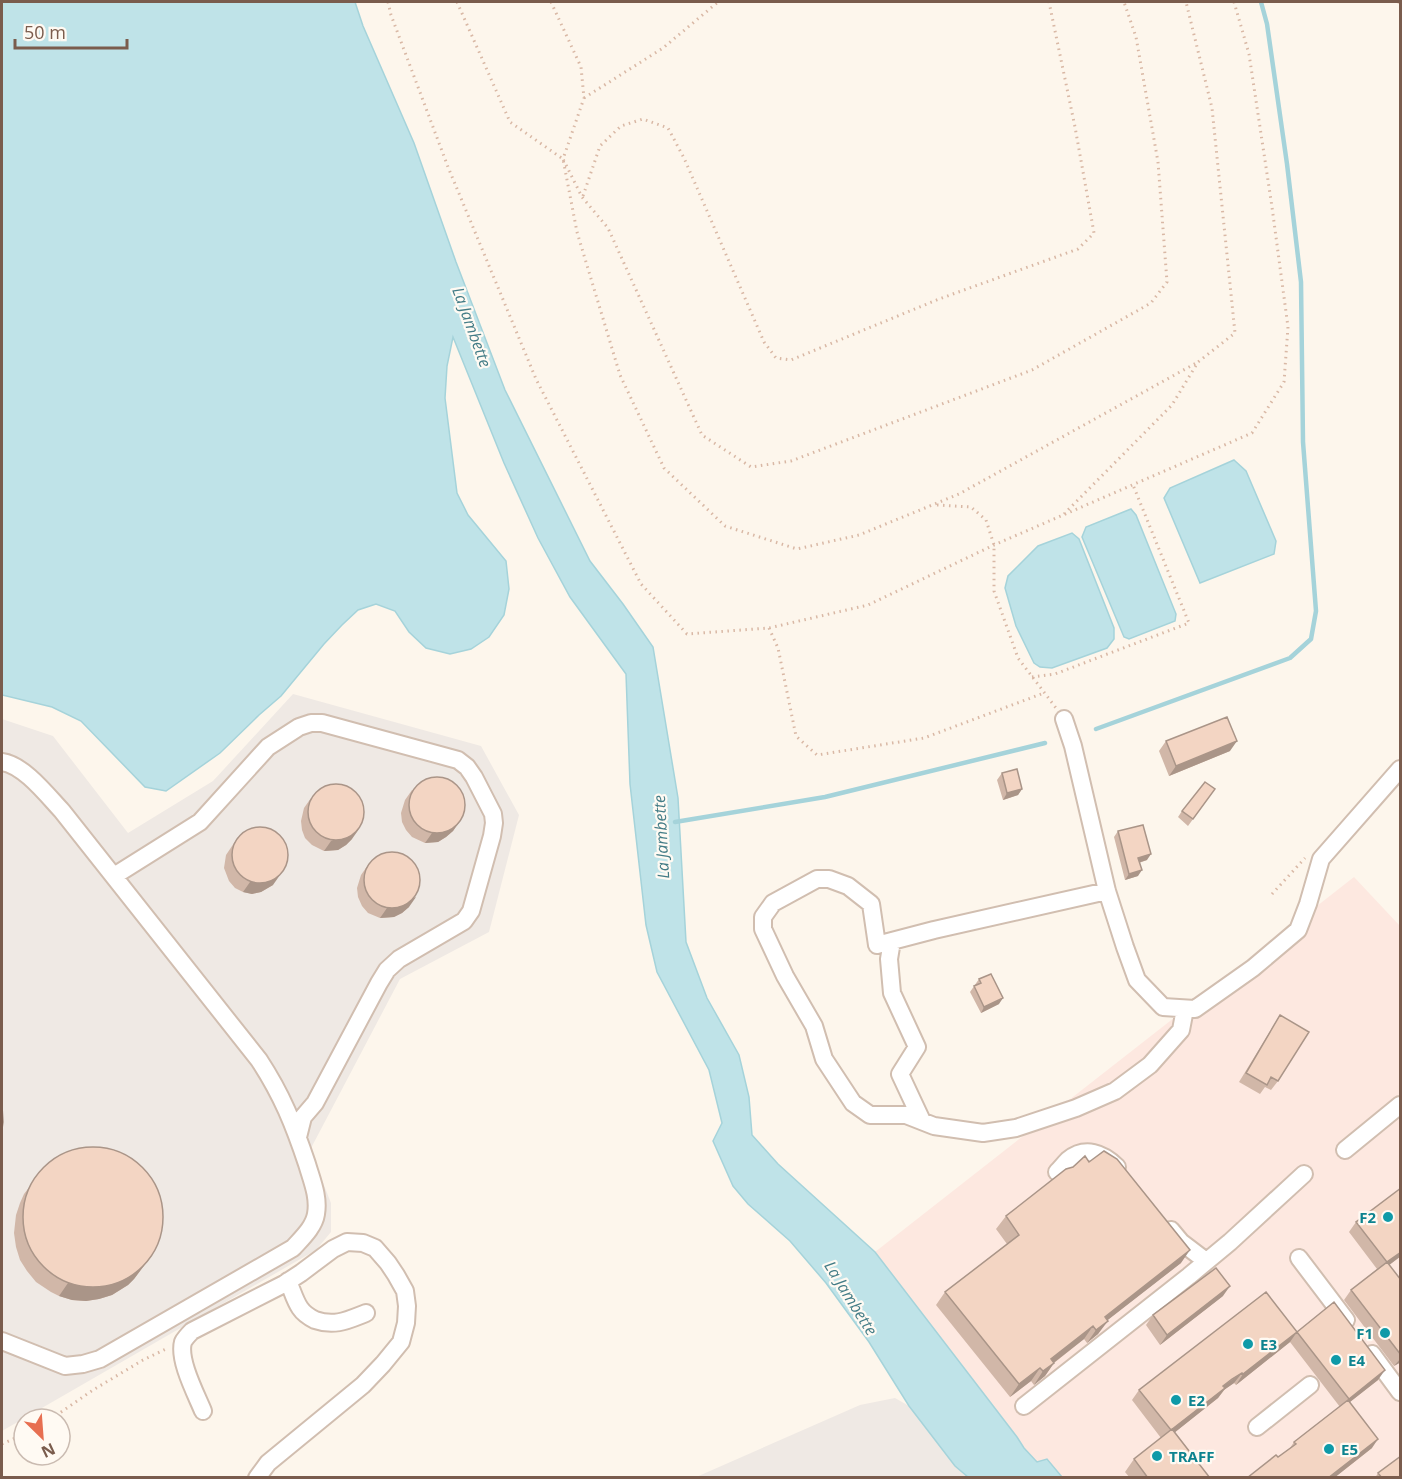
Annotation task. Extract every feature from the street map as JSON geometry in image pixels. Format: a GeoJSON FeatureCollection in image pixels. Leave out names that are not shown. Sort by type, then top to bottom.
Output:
{"type":"FeatureCollection","features":[{"type":"Feature","properties":{"kind":"street"},"geometry":{"type":"LineString","coordinates":[[1064,719],[1073,747],[1107,891],[1137,980],[1163,1007],[1195,1009],[1253,968],[1298,930],[1321,859],[1401,769]]}},
{"type":"Feature","properties":{"kind":"street"},"geometry":{"type":"LineString","coordinates":[[114,876],[200,822],[268,747],[299,727],[311,723],[322,723],[458,760],[467,767],[493,814],[494,823],[471,911],[464,921],[399,959],[387,970],[315,1103],[303,1118],[298,1137]]}},
{"type":"Feature","properties":{"kind":"street"},"geometry":{"type":"LineString","coordinates":[[2,762],[9,763],[29,776],[62,811],[259,1060],[286,1106],[316,1192],[316,1215],[307,1233],[293,1248],[100,1359],[65,1366],[2,1341]]}},
{"type":"Feature","properties":{"kind":"street"},"geometry":{"type":"LineString","coordinates":[[1107,891],[878,945],[871,904],[848,886],[829,879],[817,879],[773,903],[763,916],[763,929],[785,976],[814,1026],[824,1059],[853,1103],[870,1115],[906,1115],[934,1126],[983,1133],[1016,1128],[1076,1108],[1114,1090],[1150,1065],[1181,1030],[1185,1009]]}},
{"type":"Feature","properties":{"kind":"street"},"geometry":{"type":"LineString","coordinates":[[892,941],[889,960],[891,993],[917,1047],[900,1074],[922,1121]]}},
{"type":"Feature","properties":{"kind":"street"},"geometry":{"type":"LineString","coordinates":[[1345,1150],[1401,1105]]}},
{"type":"Feature","properties":{"kind":"street"},"geometry":{"type":"LineString","coordinates":[[1058,1172],[1068,1160],[1090,1152],[1102,1155],[1115,1164],[1129,1181]]}},
{"type":"Feature","properties":{"kind":"street"},"geometry":{"type":"LineString","coordinates":[[1024,1406],[1189,1276],[1304,1174]]}},
{"type":"Feature","properties":{"kind":"street"},"geometry":{"type":"LineString","coordinates":[[1164,1222],[1181,1242],[1206,1261]]}},
{"type":"Feature","properties":{"kind":"street"},"geometry":{"type":"LineString","coordinates":[[203,1411],[185,1365],[182,1350],[184,1340],[192,1331],[288,1281],[333,1249],[347,1242],[363,1243],[375,1248],[388,1263],[405,1291],[406,1323],[401,1342],[377,1371],[268,1463],[257,1478]]}},
{"type":"Feature","properties":{"kind":"street"},"geometry":{"type":"LineString","coordinates":[[1299,1258],[1401,1392]]}},
{"type":"Feature","properties":{"kind":"street"},"geometry":{"type":"LineString","coordinates":[[288,1281],[299,1307],[307,1316],[315,1320],[333,1324],[350,1320],[366,1312]]}},
{"type":"Feature","properties":{"kind":"street"},"geometry":{"type":"LineString","coordinates":[[1257,1427],[1310,1385]]}},
{"type":"Feature","properties":{"kind":"path"},"geometry":{"type":"LineString","coordinates":[[388,2],[448,168],[536,379],[641,584],[687,634],[769,628],[868,605],[994,545],[1252,433],[1284,382],[1288,327],[1274,218],[1248,54],[1234,2]]}},
{"type":"Feature","properties":{"kind":"path"},"geometry":{"type":"LineString","coordinates":[[458,2],[510,122],[563,159],[582,197],[608,228],[702,435],[751,467],[790,461],[1032,370],[1151,303],[1167,282],[1158,162],[1136,37],[1124,2]]}},
{"type":"Feature","properties":{"kind":"path"},"geometry":{"type":"LineString","coordinates":[[551,2],[581,67],[584,98],[563,159],[577,232],[620,375],[664,468],[725,526],[797,549],[860,535],[959,494],[1198,362],[1235,333],[1212,108],[1186,2]]}},
{"type":"Feature","properties":{"kind":"path"},"geometry":{"type":"LineString","coordinates":[[584,98],[663,48],[718,2]]}},
{"type":"Feature","properties":{"kind":"path"},"geometry":{"type":"LineString","coordinates":[[582,197],[600,146],[621,126],[643,119],[668,128],[684,158],[764,342],[776,358],[791,360],[939,299],[1078,249],[1094,233],[1049,2]]}},
{"type":"Feature","properties":{"kind":"path"},"geometry":{"type":"LineString","coordinates":[[1399,2],[1401,8]]}},
{"type":"Feature","properties":{"kind":"path"},"geometry":{"type":"LineString","coordinates":[[1062,515],[1172,405],[1198,362]]}},
{"type":"Feature","properties":{"kind":"path"},"geometry":{"type":"LineString","coordinates":[[1032,677],[1055,674],[1189,623],[1133,485]]}},
{"type":"Feature","properties":{"kind":"path"},"geometry":{"type":"LineString","coordinates":[[934,505],[971,507],[986,520],[994,545],[994,591],[1018,658],[1064,719]]}},
{"type":"Feature","properties":{"kind":"path"},"geometry":{"type":"LineString","coordinates":[[769,628],[778,648],[796,736],[817,755],[924,738],[1044,693]]}},
{"type":"Feature","properties":{"kind":"path"},"geometry":{"type":"LineString","coordinates":[[68,1407],[133,1366],[184,1340]]}},
{"type":"Feature","properties":{"kind":"shaded area"},"geometry":{"type":"Polygon","coordinates":[[[293,694],[481,746],[519,815],[489,932],[400,979],[310,1150],[331,1203],[331,1232],[316,1250],[44,1407],[12,1407],[12,1425],[2,1431],[2,719],[53,736],[128,833],[213,781],[293,694]]]}},
{"type":"Feature","properties":{"kind":"shaded area"},"geometry":{"type":"Polygon","coordinates":[[[1354,877],[1400,926],[1400,1477],[1062,1477],[1047,1459],[1037,1462],[1024,1448],[875,1252],[1354,877]]]}},
{"type":"Feature","properties":{"kind":"shaded area"},"geometry":{"type":"Polygon","coordinates":[[[895,1398],[909,1406],[955,1466],[968,1477],[694,1478],[860,1405],[895,1398]]]}},
{"type":"Feature","properties":{"kind":"water","name":"La Jambette"},"geometry":{"type":"Polygon","coordinates":[[[2,2],[355,2],[363,26],[414,143],[505,390],[590,561],[653,647],[678,798],[686,942],[707,998],[739,1055],[749,1097],[752,1135],[778,1164],[875,1252],[1024,1448],[1037,1462],[1047,1459],[1062,1477],[968,1477],[955,1466],[909,1406],[869,1342],[826,1283],[790,1241],[748,1204],[733,1186],[713,1141],[722,1123],[709,1070],[657,972],[646,925],[630,784],[626,674],[570,597],[538,538],[504,463],[453,337],[447,366],[445,398],[457,493],[468,515],[506,561],[509,589],[504,615],[489,637],[471,649],[450,654],[426,648],[409,632],[395,611],[376,604],[358,610],[324,644],[281,696],[220,753],[166,791],[145,787],[81,721],[52,707],[2,695],[2,2]]]}},
{"type":"Feature","properties":{"kind":"water"},"geometry":{"type":"Polygon","coordinates":[[[1234,460],[1246,471],[1276,541],[1274,554],[1200,583],[1164,498],[1170,488],[1234,460]]]}},
{"type":"Feature","properties":{"kind":"water"},"geometry":{"type":"Polygon","coordinates":[[[1131,509],[1136,515],[1176,614],[1175,621],[1129,639],[1124,637],[1082,537],[1086,527],[1131,509]]]}},
{"type":"Feature","properties":{"kind":"water"},"geometry":{"type":"Polygon","coordinates":[[[1072,533],[1079,539],[1114,628],[1114,639],[1107,648],[1052,668],[1040,667],[1034,663],[1016,626],[1005,588],[1008,576],[1038,546],[1072,533]]]}},
{"type":"Feature","properties":{"kind":"building"},"geometry":{"type":"Polygon","coordinates":[[[1227,717],[1237,741],[1176,766],[1166,741],[1227,717]]]}},
{"type":"Feature","properties":{"kind":"building"},"geometry":{"type":"Polygon","coordinates":[[[1017,769],[1022,789],[1007,793],[1002,773],[1017,769]]]}},
{"type":"Feature","properties":{"kind":"building"},"geometry":{"type":"Polygon","coordinates":[[[432,777],[442,777],[457,785],[463,794],[465,805],[463,816],[457,825],[442,833],[432,833],[421,828],[414,821],[409,810],[409,800],[414,789],[421,782],[432,777]]]}},
{"type":"Feature","properties":{"kind":"building"},"geometry":{"type":"Polygon","coordinates":[[[1205,782],[1215,789],[1193,819],[1182,811],[1205,782]]]}},
{"type":"Feature","properties":{"kind":"building"},"geometry":{"type":"Polygon","coordinates":[[[331,784],[341,784],[356,792],[362,801],[364,812],[362,823],[356,832],[341,840],[331,840],[320,835],[313,828],[308,817],[308,807],[313,796],[320,789],[331,784]]]}},
{"type":"Feature","properties":{"kind":"building"},"geometry":{"type":"Polygon","coordinates":[[[1143,825],[1151,854],[1138,858],[1142,870],[1129,874],[1118,831],[1143,825]]]}},
{"type":"Feature","properties":{"kind":"building"},"geometry":{"type":"Polygon","coordinates":[[[255,827],[265,827],[280,835],[286,844],[288,855],[286,866],[280,875],[265,883],[255,883],[244,878],[237,871],[232,860],[232,850],[237,839],[244,832],[255,827]]]}},
{"type":"Feature","properties":{"kind":"building"},"geometry":{"type":"Polygon","coordinates":[[[387,852],[397,852],[412,860],[418,869],[420,880],[418,891],[412,900],[397,908],[387,908],[376,903],[369,896],[364,885],[364,875],[369,864],[376,857],[387,852]]]}},
{"type":"Feature","properties":{"kind":"building"},"geometry":{"type":"Polygon","coordinates":[[[991,974],[1003,998],[984,1007],[974,986],[981,983],[979,979],[991,974]]]}},
{"type":"Feature","properties":{"kind":"building"},"geometry":{"type":"Polygon","coordinates":[[[1280,1015],[1309,1032],[1278,1081],[1271,1077],[1267,1085],[1246,1073],[1280,1015]]]}},
{"type":"Feature","properties":{"kind":"building"},"geometry":{"type":"Polygon","coordinates":[[[93,1147],[120,1153],[132,1159],[142,1168],[151,1178],[157,1190],[163,1217],[157,1244],[151,1256],[142,1266],[132,1275],[120,1281],[93,1287],[66,1281],[54,1275],[44,1266],[35,1256],[29,1244],[23,1217],[29,1190],[35,1178],[44,1168],[54,1159],[66,1153],[93,1147]]]}},
{"type":"Feature","properties":{"kind":"building"},"geometry":{"type":"Polygon","coordinates":[[[1104,1151],[1117,1159],[1190,1250],[1105,1317],[1108,1321],[1096,1330],[1093,1326],[1051,1359],[1054,1363],[1043,1371],[1040,1368],[1019,1384],[945,1292],[1019,1235],[1006,1216],[1085,1156],[1089,1162],[1104,1151]]]}},
{"type":"Feature","properties":{"kind":"building","name":"F2"},"geometry":{"type":"Polygon","coordinates":[[[1401,1188],[1401,1252],[1387,1262],[1356,1222],[1401,1188]]]}},
{"type":"Feature","properties":{"kind":"building","name":"F1"},"geometry":{"type":"Polygon","coordinates":[[[1387,1262],[1401,1280],[1401,1355],[1351,1290],[1387,1262]]]}},
{"type":"Feature","properties":{"kind":"building"},"geometry":{"type":"Polygon","coordinates":[[[1216,1268],[1230,1286],[1167,1335],[1153,1315],[1216,1268]]]}},
{"type":"Feature","properties":{"kind":"building"},"geometry":{"type":"Polygon","coordinates":[[[1266,1292],[1297,1332],[1243,1374],[1223,1386],[1225,1388],[1171,1430],[1139,1390],[1266,1292]]]}},
{"type":"Feature","properties":{"kind":"building","name":"E4"},"geometry":{"type":"Polygon","coordinates":[[[1334,1302],[1385,1370],[1349,1399],[1297,1332],[1334,1302]]]}},
{"type":"Feature","properties":{"kind":"building"},"geometry":{"type":"Polygon","coordinates":[[[1348,1400],[1378,1439],[1328,1478],[1247,1478],[1276,1455],[1278,1457],[1296,1444],[1294,1442],[1348,1400]]]}},
{"type":"Feature","properties":{"kind":"building"},"geometry":{"type":"Polygon","coordinates":[[[1172,1429],[1210,1478],[1148,1478],[1134,1459],[1172,1429]]]}},
{"type":"Feature","properties":{"kind":"building"},"geometry":{"type":"Polygon","coordinates":[[[1401,1456],[1401,1478],[1382,1478],[1378,1473],[1401,1456]]]}},
{"type":"Feature","properties":{"kind":"waterway"},"geometry":{"type":"LineString","coordinates":[[1096,729],[1290,658],[1311,639],[1316,611],[1303,442],[1301,282],[1287,164],[1267,24],[1261,2]]}},
{"type":"Feature","properties":{"kind":"waterway","name":"La Jambette"},"geometry":{"type":"LineString","coordinates":[[675,822],[825,797],[1045,743]]}},
{"type":"Feature","properties":{"kind":"place","name":"F2"},"geometry":{"type":"Point","coordinates":[1388,1217]}},
{"type":"Feature","properties":{"kind":"place","name":"F1"},"geometry":{"type":"Point","coordinates":[1385,1333]}},
{"type":"Feature","properties":{"kind":"place","name":"E3"},"geometry":{"type":"Point","coordinates":[1248,1344]}},
{"type":"Feature","properties":{"kind":"place","name":"E4"},"geometry":{"type":"Point","coordinates":[1336,1360]}},
{"type":"Feature","properties":{"kind":"place","name":"E2"},"geometry":{"type":"Point","coordinates":[1176,1400]}},
{"type":"Feature","properties":{"kind":"place","name":"E5"},"geometry":{"type":"Point","coordinates":[1329,1449]}},
{"type":"Feature","properties":{"kind":"place","name":"TRAFF"},"geometry":{"type":"Point","coordinates":[1157,1456]}}]}
